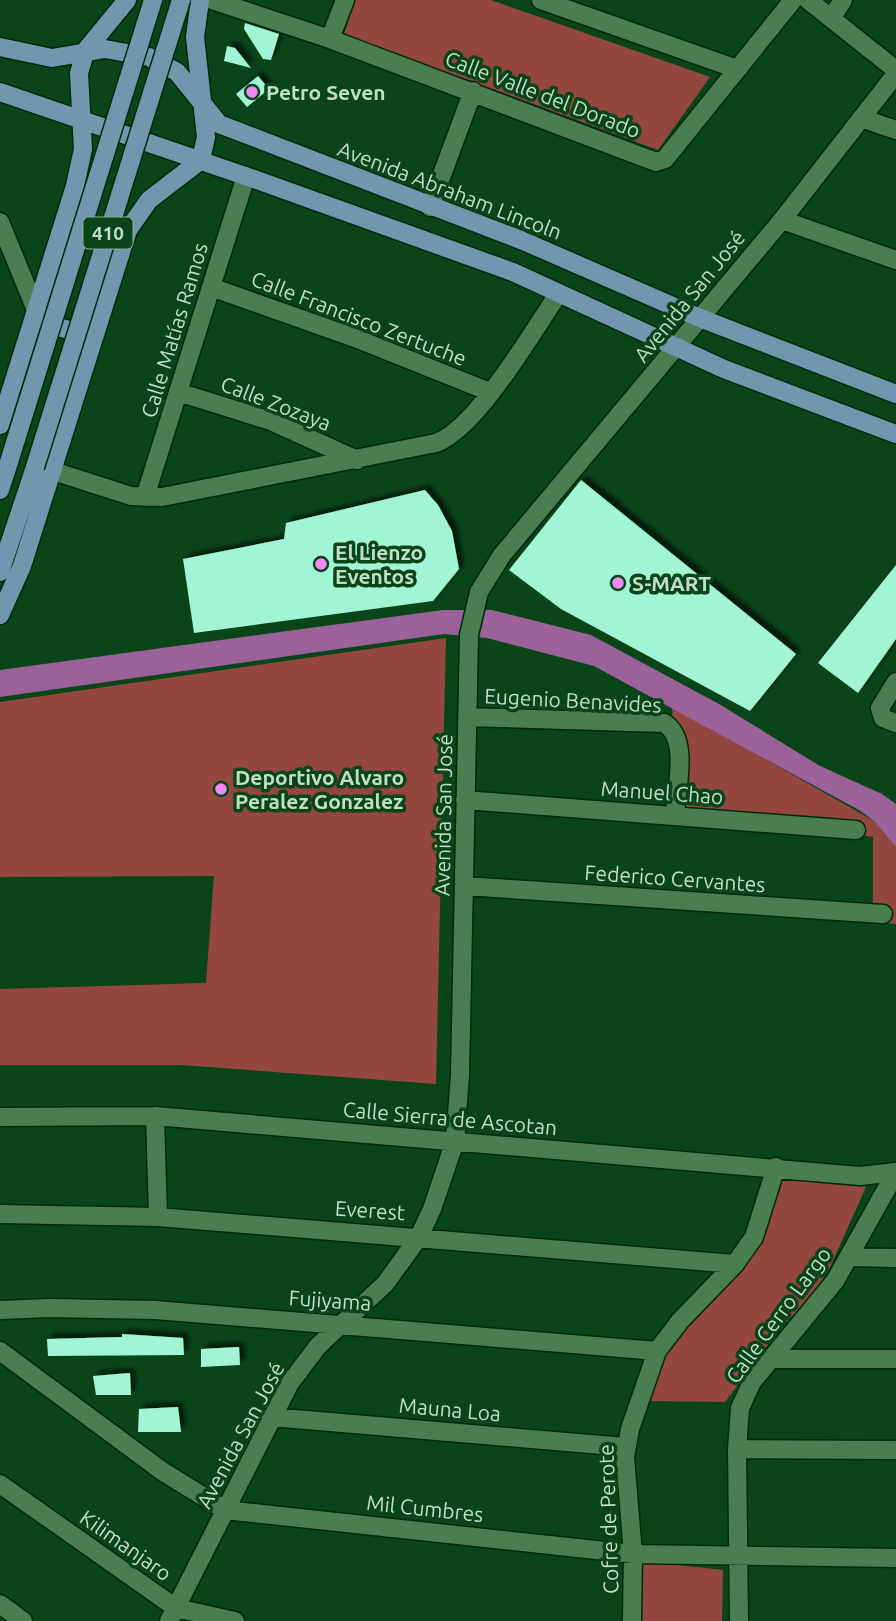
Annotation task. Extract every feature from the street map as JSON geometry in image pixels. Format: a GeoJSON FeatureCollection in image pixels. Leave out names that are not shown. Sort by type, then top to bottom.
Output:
{"type":"FeatureCollection","features":[{"type":"Feature","properties":{"kind":"main road"},"geometry":{"type":"LineString","coordinates":[[0,425],[75,186],[83,149],[79,73],[86,50],[127,0]]}},
{"type":"Feature","properties":{"kind":"main road","name":"410"},"geometry":{"type":"LineString","coordinates":[[0,490],[153,0]]}},
{"type":"Feature","properties":{"kind":"main road","name":"410"},"geometry":{"type":"LineString","coordinates":[[0,572],[181,0]]}},
{"type":"Feature","properties":{"kind":"main road"},"geometry":{"type":"LineString","coordinates":[[0,615],[22,566],[128,230],[149,200],[201,160],[206,137],[195,37],[200,0]]}},
{"type":"Feature","properties":{"kind":"main road","name":"Avenida Abraham Lincoln"},"geometry":{"type":"LineString","coordinates":[[0,47],[52,58],[86,50],[120,50],[149,57],[177,72],[219,124],[521,240],[700,318],[896,394]]}},
{"type":"Feature","properties":{"kind":"main road"},"geometry":{"type":"LineString","coordinates":[[0,92],[83,118],[513,272],[724,369],[896,434]]}},
{"type":"Feature","properties":{"kind":"main road"},"geometry":{"type":"LineString","coordinates":[[38,303],[53,289],[78,287],[98,299],[104,310]]}},
{"type":"Feature","properties":{"kind":"main road"},"geometry":{"type":"LineString","coordinates":[[38,303],[48,323],[68,330],[98,329]]}},
{"type":"Feature","properties":{"kind":"street","name":"Calle Valle del Dorado"},"geometry":{"type":"LineString","coordinates":[[212,0],[473,91],[656,162],[665,159],[793,0]]}},
{"type":"Feature","properties":{"kind":"street"},"geometry":{"type":"LineString","coordinates":[[330,39],[345,0]]}},
{"type":"Feature","properties":{"kind":"street"},"geometry":{"type":"LineString","coordinates":[[541,0],[737,69]]}},
{"type":"Feature","properties":{"kind":"street"},"geometry":{"type":"LineString","coordinates":[[808,0],[896,72]]}},
{"type":"Feature","properties":{"kind":"street"},"geometry":{"type":"LineString","coordinates":[[832,17],[843,0]]}},
{"type":"Feature","properties":{"kind":"street","name":"Avenida San José"},"geometry":{"type":"LineString","coordinates":[[173,1614],[271,1417],[304,1364],[341,1324],[385,1284],[419,1237],[432,1209],[454,1141],[460,1075],[469,635],[479,592],[502,555],[538,510],[782,220],[896,72]]}},
{"type":"Feature","properties":{"kind":"street"},"geometry":{"type":"LineString","coordinates":[[430,207],[473,91]]}},
{"type":"Feature","properties":{"kind":"street"},"geometry":{"type":"LineString","coordinates":[[861,118],[896,130]]}},
{"type":"Feature","properties":{"kind":"street","name":"Calle Matías Ramos"},"geometry":{"type":"LineString","coordinates":[[145,497],[246,176]]}},
{"type":"Feature","properties":{"kind":"street"},"geometry":{"type":"LineString","coordinates":[[782,220],[896,260]]}},
{"type":"Feature","properties":{"kind":"street"},"geometry":{"type":"LineString","coordinates":[[0,222],[38,303]]}},
{"type":"Feature","properties":{"kind":"street","name":"Calle Francisco Zertuche"},"geometry":{"type":"LineString","coordinates":[[211,287],[355,338],[490,393]]}},
{"type":"Feature","properties":{"kind":"street"},"geometry":{"type":"LineString","coordinates":[[53,471],[114,492],[162,497],[357,460],[444,440],[461,426],[490,393],[559,293]]}},
{"type":"Feature","properties":{"kind":"street","name":"Calle Zozaya"},"geometry":{"type":"LineString","coordinates":[[178,392],[271,421],[357,460]]}},
{"type":"Feature","properties":{"kind":"street"},"geometry":{"type":"LineString","coordinates":[[895,723],[883,718],[880,708],[896,682]]}},
{"type":"Feature","properties":{"kind":"street","name":"Eugenio Benavides"},"geometry":{"type":"LineString","coordinates":[[467,717],[664,723],[675,732],[679,745],[675,815]]}},
{"type":"Feature","properties":{"kind":"street","name":"Manuel Chao"},"geometry":{"type":"LineString","coordinates":[[465,800],[856,830]]}},
{"type":"Feature","properties":{"kind":"street","name":"Federico Cervantes"},"geometry":{"type":"LineString","coordinates":[[464,886],[883,914]]}},
{"type":"Feature","properties":{"kind":"street","name":"Calle Sierra de Ascotan"},"geometry":{"type":"LineString","coordinates":[[0,1116],[155,1116],[860,1176],[896,1172]]}},
{"type":"Feature","properties":{"kind":"street"},"geometry":{"type":"LineString","coordinates":[[155,1116],[158,1217]]}},
{"type":"Feature","properties":{"kind":"street","name":"Cofre de Perote"},"geometry":{"type":"LineString","coordinates":[[632,1621],[633,1554],[625,1447],[657,1351],[680,1321],[736,1264],[759,1226],[776,1167]]}},
{"type":"Feature","properties":{"kind":"street","name":"Calle Cerro Largo"},"geometry":{"type":"LineString","coordinates":[[739,1621],[741,1557],[737,1448],[740,1408],[745,1395],[826,1295],[896,1172]]}},
{"type":"Feature","properties":{"kind":"street","name":"Everest"},"geometry":{"type":"LineString","coordinates":[[0,1214],[158,1217],[736,1264]]}},
{"type":"Feature","properties":{"kind":"street"},"geometry":{"type":"LineString","coordinates":[[850,1257],[896,1258]]}},
{"type":"Feature","properties":{"kind":"street","name":"Fujiyama"},"geometry":{"type":"LineString","coordinates":[[0,1310],[155,1310],[657,1351]]}},
{"type":"Feature","properties":{"kind":"street","name":"Mil Cumbres"},"geometry":{"type":"LineString","coordinates":[[0,1351],[162,1472],[225,1510],[633,1554],[896,1558]]}},
{"type":"Feature","properties":{"kind":"street"},"geometry":{"type":"LineString","coordinates":[[773,1359],[896,1359]]}},
{"type":"Feature","properties":{"kind":"street","name":"Mauna Loa"},"geometry":{"type":"LineString","coordinates":[[271,1417],[625,1447]]}},
{"type":"Feature","properties":{"kind":"street"},"geometry":{"type":"LineString","coordinates":[[737,1448],[896,1450]]}},
{"type":"Feature","properties":{"kind":"street","name":"Kilimanjaro"},"geometry":{"type":"LineString","coordinates":[[0,1484],[173,1614],[235,1621]]}},
{"type":"Feature","properties":{"kind":"street"},"geometry":{"type":"LineString","coordinates":[[0,1604],[23,1621]]}},
{"type":"Feature","properties":{"kind":"shaded area"},"geometry":{"type":"Polygon","coordinates":[[[355,0],[491,0],[710,77],[658,150],[344,34],[355,0]]]}},
{"type":"Feature","properties":{"kind":"shaded area"},"geometry":{"type":"Polygon","coordinates":[[[443,610],[492,610],[591,635],[719,704],[820,766],[882,794],[896,804],[896,847],[874,821],[859,810],[594,666],[487,638],[444,634],[0,697],[0,670],[443,610]]]}},
{"type":"Feature","properties":{"kind":"shaded area","name":"Deportivo Alvaro Peralez Gonzalez"},"geometry":{"type":"Polygon","coordinates":[[[446,638],[436,1084],[181,1065],[0,1065],[0,989],[206,983],[214,876],[0,877],[0,702],[446,638]]]}},
{"type":"Feature","properties":{"kind":"shaded area"},"geometry":{"type":"Polygon","coordinates":[[[672,706],[874,821],[896,847],[896,924],[873,922],[873,837],[679,811],[687,738],[673,724],[672,706]]]}},
{"type":"Feature","properties":{"kind":"shaded area"},"geometry":{"type":"Polygon","coordinates":[[[777,1176],[866,1187],[827,1274],[804,1305],[782,1326],[725,1402],[645,1401],[656,1363],[694,1309],[756,1252],[777,1176]]]}},
{"type":"Feature","properties":{"kind":"shaded area"},"geometry":{"type":"Polygon","coordinates":[[[641,1561],[723,1570],[722,1621],[636,1621],[641,1561]]]}},
{"type":"Feature","properties":{"kind":"building"},"geometry":{"type":"Polygon","coordinates":[[[245,23],[279,34],[271,60],[263,59],[244,29],[245,23]]]}},
{"type":"Feature","properties":{"kind":"building","name":"Petro Seven"},"geometry":{"type":"Polygon","coordinates":[[[227,46],[235,48],[251,68],[224,61],[227,46]]]}},
{"type":"Feature","properties":{"kind":"building","name":"Petro Seven"},"geometry":{"type":"Polygon","coordinates":[[[258,76],[269,89],[247,107],[236,94],[258,76]]]}},
{"type":"Feature","properties":{"kind":"building","name":"S-MART"},"geometry":{"type":"Polygon","coordinates":[[[581,480],[796,654],[750,711],[561,609],[509,570],[581,480]]]}},
{"type":"Feature","properties":{"kind":"building","name":"El Lienzo Eventos"},"geometry":{"type":"Polygon","coordinates":[[[425,490],[438,505],[452,531],[459,569],[433,601],[194,633],[183,559],[284,539],[286,523],[425,490]]]}},
{"type":"Feature","properties":{"kind":"building"},"geometry":{"type":"Polygon","coordinates":[[[896,565],[896,639],[858,693],[818,663],[896,565]]]}},
{"type":"Feature","properties":{"kind":"building"},"geometry":{"type":"Polygon","coordinates":[[[122,1334],[183,1338],[184,1355],[48,1356],[47,1339],[122,1337],[122,1334]]]}},
{"type":"Feature","properties":{"kind":"building"},"geometry":{"type":"Polygon","coordinates":[[[239,1347],[240,1365],[201,1367],[201,1349],[239,1347]]]}},
{"type":"Feature","properties":{"kind":"building"},"geometry":{"type":"Polygon","coordinates":[[[130,1373],[131,1395],[96,1395],[93,1376],[130,1373]]]}},
{"type":"Feature","properties":{"kind":"building"},"geometry":{"type":"Polygon","coordinates":[[[178,1407],[181,1432],[138,1432],[139,1409],[178,1407]]]}},
{"type":"Feature","properties":{"kind":"place","name":"Petro Seven"},"geometry":{"type":"Point","coordinates":[252,92]}},
{"type":"Feature","properties":{"kind":"place","name":"El Lienzo Eventos"},"geometry":{"type":"Point","coordinates":[321,564]}},
{"type":"Feature","properties":{"kind":"place","name":"S-MART"},"geometry":{"type":"Point","coordinates":[618,583]}},
{"type":"Feature","properties":{"kind":"place","name":"Deportivo Alvaro Peralez Gonzalez"},"geometry":{"type":"Point","coordinates":[221,789]}}]}
